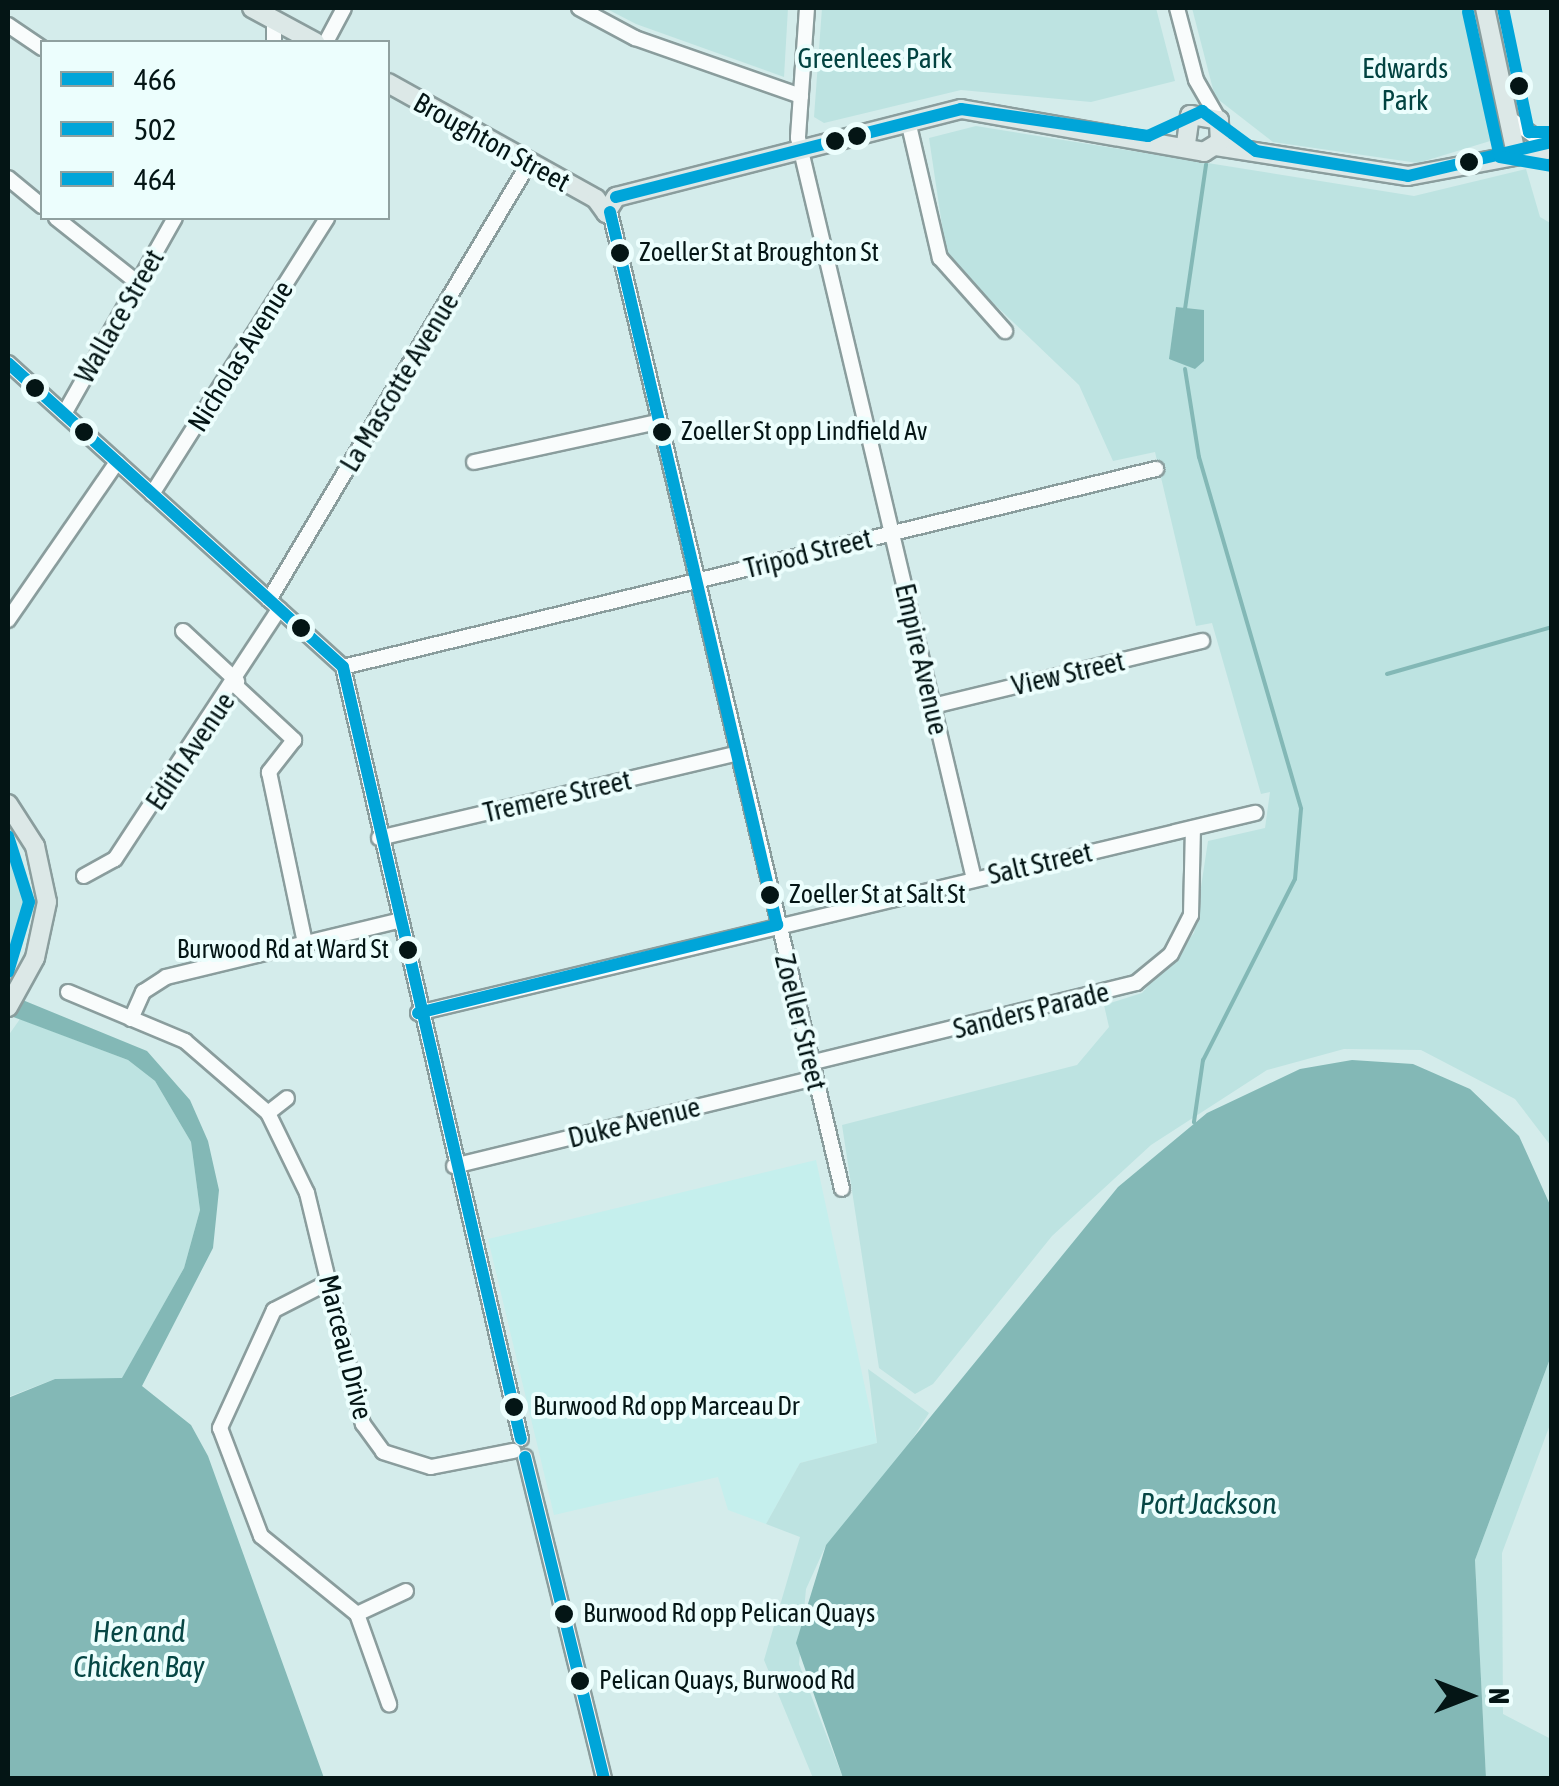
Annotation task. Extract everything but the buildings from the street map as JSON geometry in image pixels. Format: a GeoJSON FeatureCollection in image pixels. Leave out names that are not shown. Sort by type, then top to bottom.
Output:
{"type":"FeatureCollection","features":[{"type":"Feature","properties":{"kind":"main road"},"geometry":{"type":"LineString","coordinates":[[252,8],[311,40]]}},
{"type":"Feature","properties":{"kind":"main road"},"geometry":{"type":"LineString","coordinates":[[1484,8],[1514,121],[1515,149]]}},
{"type":"Feature","properties":{"kind":"main road","name":"Broughton Street"},"geometry":{"type":"LineString","coordinates":[[390,84],[607,203]]}},
{"type":"Feature","properties":{"kind":"main road"},"geometry":{"type":"LineString","coordinates":[[607,203],[800,148],[908,121],[977,110],[1148,136],[1220,123],[1256,151]]}},
{"type":"Feature","properties":{"kind":"main road"},"geometry":{"type":"LineString","coordinates":[[1216,146],[1220,123]]}},
{"type":"Feature","properties":{"kind":"main road"},"geometry":{"type":"LineString","coordinates":[[1186,128],[1216,146],[1408,176],[1545,147]]}},
{"type":"Feature","properties":{"kind":"main road"},"geometry":{"type":"LineString","coordinates":[[1448,170],[1515,149],[1545,147]]}},
{"type":"Feature","properties":{"kind":"main road"},"geometry":{"type":"LineString","coordinates":[[8,804],[35,846],[46,887],[41,941],[8,1007]]}},
{"type":"Feature","properties":{"kind":"street"},"geometry":{"type":"LineString","coordinates":[[327,40],[344,8]]}},
{"type":"Feature","properties":{"kind":"street"},"geometry":{"type":"LineString","coordinates":[[579,8],[635,38],[801,96]]}},
{"type":"Feature","properties":{"kind":"street","name":"Empire Avenue"},"geometry":{"type":"LineString","coordinates":[[808,8],[800,148],[974,879]]}},
{"type":"Feature","properties":{"kind":"street"},"geometry":{"type":"LineString","coordinates":[[1177,8],[1196,80],[1220,123]]}},
{"type":"Feature","properties":{"kind":"street"},"geometry":{"type":"LineString","coordinates":[[274,20],[274,40]]}},
{"type":"Feature","properties":{"kind":"street"},"geometry":{"type":"LineString","coordinates":[[8,25],[40,47]]}},
{"type":"Feature","properties":{"kind":"street"},"geometry":{"type":"LineString","coordinates":[[1186,128],[1196,80]]}},
{"type":"Feature","properties":{"kind":"street"},"geometry":{"type":"LineString","coordinates":[[908,121],[940,258],[1004,330]]}},
{"type":"Feature","properties":{"kind":"street"},"geometry":{"type":"LineString","coordinates":[[1514,121],[1545,147]]}},
{"type":"Feature","properties":{"kind":"street","name":"La Mascotte Avenue"},"geometry":{"type":"LineString","coordinates":[[274,604],[529,163]]}},
{"type":"Feature","properties":{"kind":"street"},"geometry":{"type":"LineString","coordinates":[[8,178],[40,204]]}},
{"type":"Feature","properties":{"kind":"street","name":"Zoeller Street"},"geometry":{"type":"LineString","coordinates":[[607,203],[693,581],[842,1189]]}},
{"type":"Feature","properties":{"kind":"street"},"geometry":{"type":"LineString","coordinates":[[59,220],[138,283]]}},
{"type":"Feature","properties":{"kind":"street","name":"Wallace Street"},"geometry":{"type":"LineString","coordinates":[[64,414],[174,220]]}},
{"type":"Feature","properties":{"kind":"street","name":"Nicholas Avenue"},"geometry":{"type":"LineString","coordinates":[[152,494],[326,220]]}},
{"type":"Feature","properties":{"kind":"street"},"geometry":{"type":"LineString","coordinates":[[8,363],[343,668],[397,921],[520,1449],[604,1778]]}},
{"type":"Feature","properties":{"kind":"street"},"geometry":{"type":"LineString","coordinates":[[474,462],[657,422]]}},
{"type":"Feature","properties":{"kind":"street"},"geometry":{"type":"LineString","coordinates":[[8,620],[117,462]]}},
{"type":"Feature","properties":{"kind":"street","name":"Tripod Street"},"geometry":{"type":"LineString","coordinates":[[343,668],[1156,469]]}},
{"type":"Feature","properties":{"kind":"street","name":"Edith Avenue"},"geometry":{"type":"LineString","coordinates":[[84,876],[115,859],[236,683],[274,604]]}},
{"type":"Feature","properties":{"kind":"street"},"geometry":{"type":"LineString","coordinates":[[182,631],[294,740],[268,772],[305,943]]}},
{"type":"Feature","properties":{"kind":"street","name":"View Street"},"geometry":{"type":"LineString","coordinates":[[933,706],[1202,641]]}},
{"type":"Feature","properties":{"kind":"street","name":"Tremere Street"},"geometry":{"type":"LineString","coordinates":[[380,838],[735,754]]}},
{"type":"Feature","properties":{"kind":"street","name":"Salt Street"},"geometry":{"type":"LineString","coordinates":[[418,1012],[1255,813]]}},
{"type":"Feature","properties":{"kind":"street","name":"Sanders Parade"},"geometry":{"type":"LineString","coordinates":[[812,1070],[1136,983],[1171,954],[1192,915],[1194,828]]}},
{"type":"Feature","properties":{"kind":"street"},"geometry":{"type":"LineString","coordinates":[[131,1018],[143,992],[166,977],[397,921]]}},
{"type":"Feature","properties":{"kind":"street","name":"Marceau Drive"},"geometry":{"type":"LineString","coordinates":[[68,992],[200,1051],[268,1113],[307,1194],[363,1424],[383,1452],[431,1468],[520,1449]]}},
{"type":"Feature","properties":{"kind":"street","name":"Duke Avenue"},"geometry":{"type":"LineString","coordinates":[[454,1166],[812,1070]]}},
{"type":"Feature","properties":{"kind":"street"},"geometry":{"type":"LineString","coordinates":[[268,1113],[287,1098]]}},
{"type":"Feature","properties":{"kind":"street"},"geometry":{"type":"LineString","coordinates":[[328,1282],[274,1310],[220,1428],[261,1536],[357,1614],[389,1704]]}},
{"type":"Feature","properties":{"kind":"street"},"geometry":{"type":"LineString","coordinates":[[357,1614],[406,1591]]}},
{"type":"Feature","properties":{"kind":"shaded area"},"geometry":{"type":"Polygon","coordinates":[[[816,1160],[877,1443],[800,1463],[766,1524],[728,1510],[718,1477],[554,1515],[488,1239],[816,1160]]]}},
{"type":"Feature","properties":{"kind":"green space"},"geometry":{"type":"Polygon","coordinates":[[[605,8],[788,8],[784,77],[636,24],[605,8]]]}},
{"type":"Feature","properties":{"kind":"green space","name":"Greenlees Park"},"geometry":{"type":"Polygon","coordinates":[[[822,8],[1156,8],[1175,81],[1091,102],[961,90],[824,123],[814,117],[822,8]]]}},
{"type":"Feature","properties":{"kind":"green space","name":"Edwards Park"},"geometry":{"type":"Polygon","coordinates":[[[1192,8],[1466,8],[1500,138],[1418,163],[1273,142],[1215,97],[1192,8]]]}},
{"type":"Feature","properties":{"kind":"green space"},"geometry":{"type":"Polygon","coordinates":[[[976,126],[1414,196],[1526,169],[1540,217],[1552,224],[1551,1146],[1515,1099],[1421,1050],[1344,1049],[1267,1070],[1151,1145],[1052,1236],[933,1384],[915,1394],[879,1368],[842,1125],[1077,1065],[1109,1027],[1104,1005],[1142,993],[1194,933],[1208,841],[1265,828],[1270,792],[1261,794],[1212,623],[1196,626],[1155,452],[1113,461],[1079,385],[947,259],[929,138],[976,126]]]}},
{"type":"Feature","properties":{"kind":"green space"},"geometry":{"type":"Polygon","coordinates":[[[8,826],[37,904],[8,970],[8,826]]]}},
{"type":"Feature","properties":{"kind":"green space"},"geometry":{"type":"Polygon","coordinates":[[[20,1019],[128,1060],[155,1081],[191,1142],[200,1210],[184,1268],[122,1379],[55,1379],[8,1397],[8,1036],[20,1019]]]}},
{"type":"Feature","properties":{"kind":"green space"},"geometry":{"type":"Polygon","coordinates":[[[1551,1356],[1551,1422],[1502,1553],[1503,1714],[1551,1739],[1551,1778],[1486,1778],[1475,1560],[1551,1356]]]}},
{"type":"Feature","properties":{"kind":"green space"},"geometry":{"type":"Polygon","coordinates":[[[868,1369],[929,1413],[885,1482],[826,1545],[806,1589],[799,1664],[843,1778],[813,1778],[764,1660],[800,1537],[766,1524],[800,1463],[877,1443],[868,1369]]]}},
{"type":"Feature","properties":{"kind":"water"},"geometry":{"type":"Polygon","coordinates":[[[1176,307],[1204,310],[1204,361],[1195,369],[1169,359],[1176,307]]]}},
{"type":"Feature","properties":{"kind":"water","name":"Hen and Chicken Bay"},"geometry":{"type":"Polygon","coordinates":[[[8,994],[147,1051],[190,1100],[208,1141],[219,1190],[213,1248],[142,1386],[191,1425],[208,1456],[324,1778],[8,1778],[8,1398],[55,1379],[122,1378],[184,1268],[200,1210],[191,1142],[155,1081],[128,1060],[8,1015],[8,994]]]}},
{"type":"Feature","properties":{"kind":"water","name":"Port Jackson"},"geometry":{"type":"Polygon","coordinates":[[[1352,1060],[1413,1064],[1470,1089],[1519,1136],[1551,1207],[1551,1356],[1475,1560],[1486,1778],[843,1778],[796,1643],[826,1545],[1118,1187],[1207,1113],[1300,1069],[1352,1060]]]}},
{"type":"Feature","properties":{"kind":"waterway"},"geometry":{"type":"LineString","coordinates":[[1185,309],[1206,165]]}},
{"type":"Feature","properties":{"kind":"waterway"},"geometry":{"type":"LineString","coordinates":[[1185,369],[1199,457],[1301,809],[1295,879],[1203,1060],[1194,1122]]}},
{"type":"Feature","properties":{"kind":"waterway"},"geometry":{"type":"LineString","coordinates":[[1387,674],[1552,627]]}},
{"type":"Feature","properties":{"kind":"transit line","name":"464"},"geometry":{"type":"LineString","coordinates":[[1503,8],[1529,132],[1552,132]]}},
{"type":"Feature","properties":{"kind":"transit line","name":"502"},"geometry":{"type":"LineString","coordinates":[[1468,12],[1500,157],[1552,166]]}},
{"type":"Feature","properties":{"kind":"transit line","name":"466"},"geometry":{"type":"LineString","coordinates":[[616,197],[961,109],[1148,136],[1202,111],[1256,151],[1408,176],[1552,142]]}},
{"type":"Feature","properties":{"kind":"transit line","name":"466"},"geometry":{"type":"LineString","coordinates":[[610,212],[777,925]]}},
{"type":"Feature","properties":{"kind":"transit line","name":"466"},"geometry":{"type":"LineString","coordinates":[[8,363],[343,667],[521,1439]]}},
{"type":"Feature","properties":{"kind":"transit line","name":"502"},"geometry":{"type":"LineString","coordinates":[[8,836],[29,902],[8,972]]}},
{"type":"Feature","properties":{"kind":"transit line","name":"466"},"geometry":{"type":"LineString","coordinates":[[418,1013],[777,925]]}},
{"type":"Feature","properties":{"kind":"transit line","name":"466"},"geometry":{"type":"LineString","coordinates":[[525,1457],[604,1778]]}},
{"type":"Feature","properties":{"kind":"place","name":"Zoeller St at Broughton St"},"geometry":{"type":"Point","coordinates":[620,253]}},
{"type":"Feature","properties":{"kind":"place","name":"Zoeller St opp Lindfield Av"},"geometry":{"type":"Point","coordinates":[662,432]}},
{"type":"Feature","properties":{"kind":"place","name":"Zoeller St at Salt St"},"geometry":{"type":"Point","coordinates":[770,895]}},
{"type":"Feature","properties":{"kind":"place","name":"Burwood Rd at Ward St"},"geometry":{"type":"Point","coordinates":[408,950]}},
{"type":"Feature","properties":{"kind":"place","name":"Burwood Rd opp Marceau Dr"},"geometry":{"type":"Point","coordinates":[514,1407]}},
{"type":"Feature","properties":{"kind":"place","name":"Burwood Rd opp Pelican Quays"},"geometry":{"type":"Point","coordinates":[564,1614]}},
{"type":"Feature","properties":{"kind":"place","name":"Pelican Quays, Burwood Rd"},"geometry":{"type":"Point","coordinates":[580,1681]}}]}
